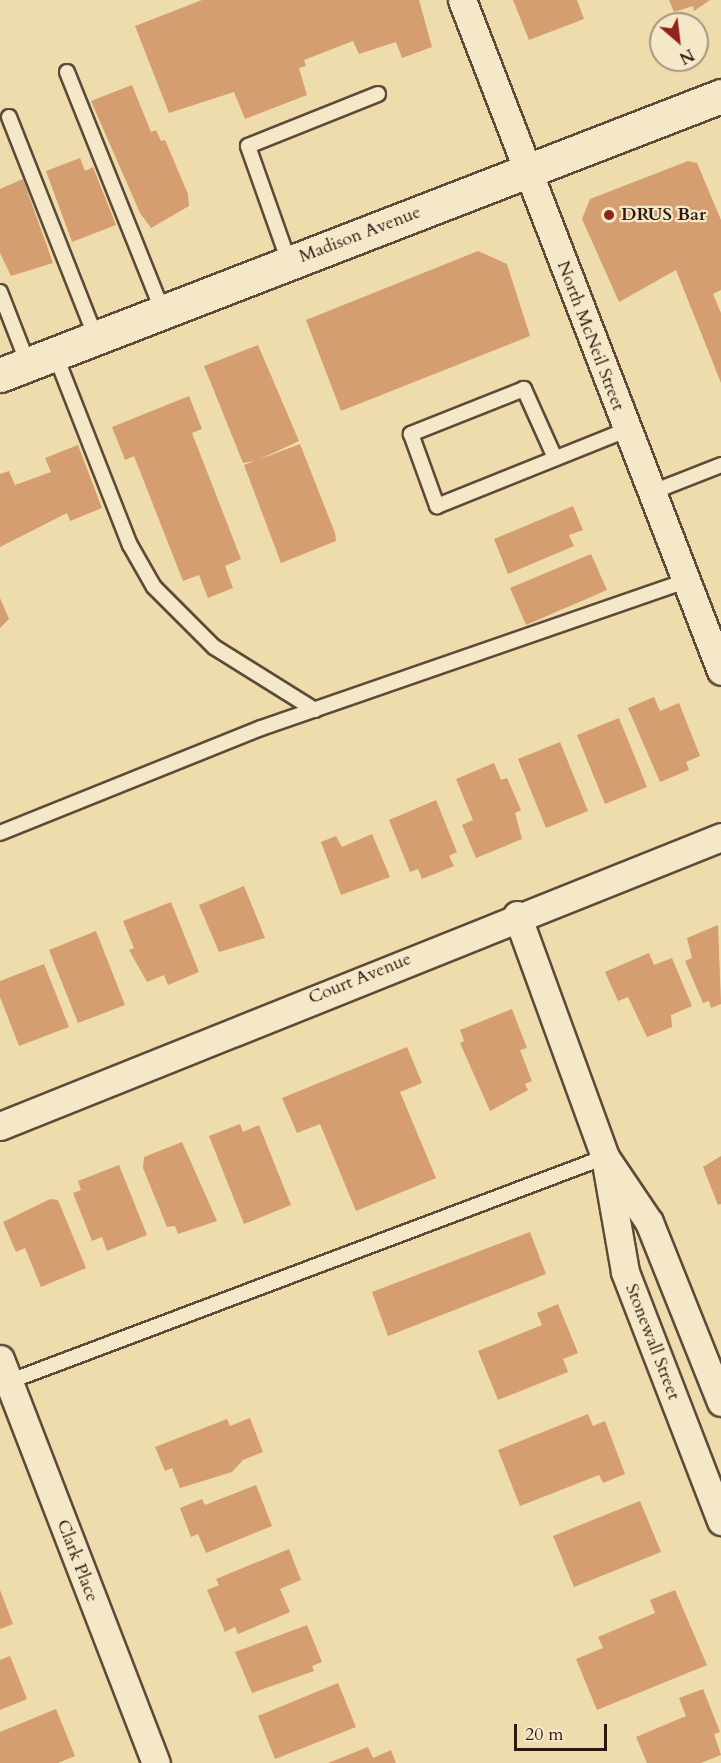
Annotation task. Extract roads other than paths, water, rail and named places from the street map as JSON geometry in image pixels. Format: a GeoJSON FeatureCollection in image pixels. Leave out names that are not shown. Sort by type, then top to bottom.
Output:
{"type":"FeatureCollection","features":[{"type":"Feature","properties":{"kind":"street","name":"North McNeil Street"},"geometry":{"type":"LineString","coordinates":[[462,0],[650,493],[721,671]]}},
{"type":"Feature","properties":{"kind":"street","name":"Madison Avenue"},"geometry":{"type":"LineString","coordinates":[[27,364],[721,96]]}},
{"type":"Feature","properties":{"kind":"street","name":"Court Avenue"},"geometry":{"type":"LineString","coordinates":[[0,1126],[517,915],[721,837]]}},
{"type":"Feature","properties":{"kind":"street","name":"Stonewall Street"},"geometry":{"type":"LineString","coordinates":[[517,915],[605,1157],[625,1272],[721,1521]]}},
{"type":"Feature","properties":{"kind":"street","name":"Stonewall Street"},"geometry":{"type":"LineString","coordinates":[[605,1157],[649,1222],[721,1402]]}},
{"type":"Feature","properties":{"kind":"street","name":"Clark Place"},"geometry":{"type":"LineString","coordinates":[[4,1370],[156,1763]]}},
{"type":"Feature","properties":{"kind":"lane"},"geometry":{"type":"LineString","coordinates":[[67,72],[162,312]]}},
{"type":"Feature","properties":{"kind":"lane"},"geometry":{"type":"LineString","coordinates":[[289,262],[248,146],[378,94]]}},
{"type":"Feature","properties":{"kind":"lane"},"geometry":{"type":"LineString","coordinates":[[9,117],[96,338]]}},
{"type":"Feature","properties":{"kind":"lane"},"geometry":{"type":"LineString","coordinates":[[0,292],[27,364],[154,587],[214,647],[315,710]]}},
{"type":"Feature","properties":{"kind":"lane"},"geometry":{"type":"LineString","coordinates":[[555,458],[524,389],[411,434],[437,506],[626,430]]}},
{"type":"Feature","properties":{"kind":"lane"},"geometry":{"type":"LineString","coordinates":[[650,493],[721,465]]}},
{"type":"Feature","properties":{"kind":"lane"},"geometry":{"type":"LineString","coordinates":[[0,833],[315,710],[685,581]]}},
{"type":"Feature","properties":{"kind":"lane"},"geometry":{"type":"LineString","coordinates":[[4,1370],[605,1157]]}},
{"type":"Feature","properties":{"kind":"place","name":"DRUS Bar"},"geometry":{"type":"Point","coordinates":[609,215]}}]}
